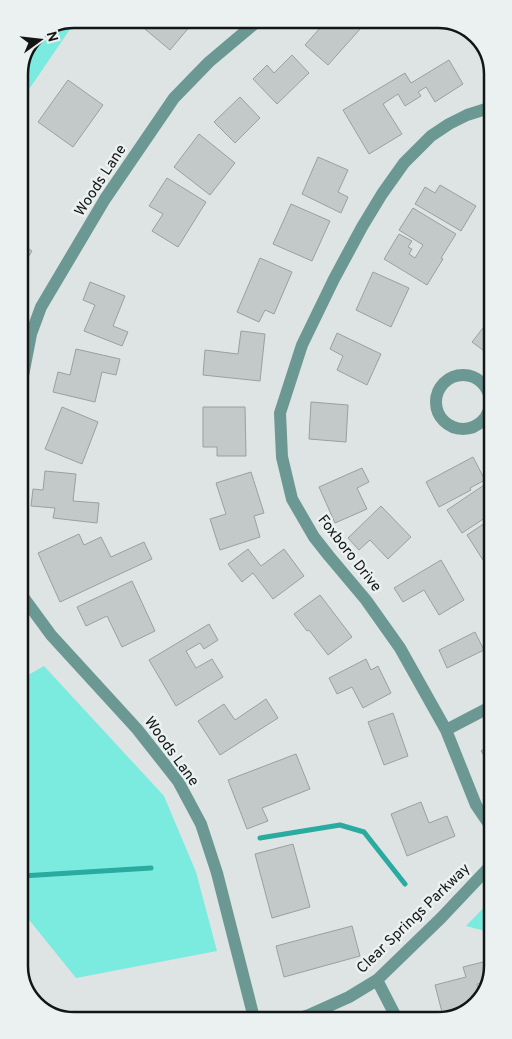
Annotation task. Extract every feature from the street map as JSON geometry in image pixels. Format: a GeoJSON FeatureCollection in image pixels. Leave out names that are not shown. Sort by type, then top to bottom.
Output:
{"type":"FeatureCollection","features":[{"type":"Feature","properties":{"kind":"street","name":"Woods Lane"},"geometry":{"type":"LineString","coordinates":[[28,350],[31,334],[41,307],[105,199],[174,98],[209,62],[249,28]]}},
{"type":"Feature","properties":{"kind":"street","name":"Foxboro Drive"},"geometry":{"type":"LineString","coordinates":[[484,110],[467,115],[431,136],[404,163],[382,194],[334,278],[302,345],[280,413],[282,457],[292,499],[314,537],[366,600],[400,648],[446,730],[476,805],[484,817]]}},
{"type":"Feature","properties":{"kind":"street"},"geometry":{"type":"LineString","coordinates":[[484,386],[472,377],[460,375],[447,380],[439,390],[436,403],[439,416],[448,425],[460,430],[484,426]]}},
{"type":"Feature","properties":{"kind":"street","name":"Woods Lane"},"geometry":{"type":"LineString","coordinates":[[28,604],[51,635],[137,729],[178,781],[201,824],[217,873],[252,1011]]}},
{"type":"Feature","properties":{"kind":"street"},"geometry":{"type":"LineString","coordinates":[[446,730],[484,710]]}},
{"type":"Feature","properties":{"kind":"street","name":"Clear Springs Parkway"},"geometry":{"type":"LineString","coordinates":[[317,1012],[349,998],[376,980],[441,918],[484,873]]}},
{"type":"Feature","properties":{"kind":"street"},"geometry":{"type":"LineString","coordinates":[[376,980],[393,1012]]}},
{"type":"Feature","properties":{"kind":"shaded area"},"geometry":{"type":"Polygon","coordinates":[[[71,28],[28,91],[29,61],[37,45],[50,34],[71,28]]]}},
{"type":"Feature","properties":{"kind":"shaded area"},"geometry":{"type":"Polygon","coordinates":[[[44,666],[164,796],[196,872],[217,951],[76,978],[28,918],[28,675],[44,666]]]}},
{"type":"Feature","properties":{"kind":"shaded area"},"geometry":{"type":"Polygon","coordinates":[[[484,907],[484,931],[466,926],[484,907]]]}},
{"type":"Feature","properties":{"kind":"building"},"geometry":{"type":"Polygon","coordinates":[[[144,28],[188,28],[170,50],[144,28]]]}},
{"type":"Feature","properties":{"kind":"building"},"geometry":{"type":"Polygon","coordinates":[[[320,28],[361,28],[328,65],[305,45],[320,28]]]}},
{"type":"Feature","properties":{"kind":"building"},"geometry":{"type":"Polygon","coordinates":[[[292,55],[309,73],[277,104],[253,79],[267,65],[274,73],[292,55]]]}},
{"type":"Feature","properties":{"kind":"building"},"geometry":{"type":"Polygon","coordinates":[[[449,60],[463,84],[435,102],[426,87],[418,92],[421,96],[405,106],[398,94],[383,104],[402,134],[369,154],[343,110],[405,73],[411,83],[449,60]]]}},
{"type":"Feature","properties":{"kind":"building"},"geometry":{"type":"Polygon","coordinates":[[[68,80],[103,105],[73,147],[38,122],[68,80]]]}},
{"type":"Feature","properties":{"kind":"building"},"geometry":{"type":"Polygon","coordinates":[[[240,97],[260,118],[235,143],[214,122],[240,97]]]}},
{"type":"Feature","properties":{"kind":"building"},"geometry":{"type":"Polygon","coordinates":[[[199,134],[235,163],[210,195],[174,167],[199,134]]]}},
{"type":"Feature","properties":{"kind":"building"},"geometry":{"type":"Polygon","coordinates":[[[318,157],[348,170],[338,192],[348,197],[341,213],[302,194],[318,157]]]}},
{"type":"Feature","properties":{"kind":"building"},"geometry":{"type":"Polygon","coordinates":[[[167,178],[206,202],[178,247],[152,231],[163,214],[149,206],[167,178]]]}},
{"type":"Feature","properties":{"kind":"building"},"geometry":{"type":"Polygon","coordinates":[[[440,185],[476,206],[461,231],[415,204],[425,187],[435,193],[440,185]]]}},
{"type":"Feature","properties":{"kind":"building"},"geometry":{"type":"Polygon","coordinates":[[[291,204],[330,221],[312,261],[273,244],[291,204]]]}},
{"type":"Feature","properties":{"kind":"building"},"geometry":{"type":"Polygon","coordinates":[[[413,208],[456,234],[427,285],[384,259],[399,234],[412,241],[408,247],[412,249],[409,254],[415,258],[423,245],[399,230],[413,208]]]}},
{"type":"Feature","properties":{"kind":"building"},"geometry":{"type":"Polygon","coordinates":[[[28,248],[32,251],[28,257],[28,248]]]}},
{"type":"Feature","properties":{"kind":"building"},"geometry":{"type":"Polygon","coordinates":[[[260,258],[292,272],[274,314],[265,310],[259,322],[237,312],[260,258]]]}},
{"type":"Feature","properties":{"kind":"building"},"geometry":{"type":"Polygon","coordinates":[[[373,272],[409,288],[391,327],[356,310],[373,272]]]}},
{"type":"Feature","properties":{"kind":"building"},"geometry":{"type":"Polygon","coordinates":[[[90,282],[125,296],[113,326],[128,332],[122,346],[84,331],[95,305],[83,300],[90,282]]]}},
{"type":"Feature","properties":{"kind":"building"},"geometry":{"type":"Polygon","coordinates":[[[484,327],[484,351],[472,342],[484,327]]]}},
{"type":"Feature","properties":{"kind":"building"},"geometry":{"type":"Polygon","coordinates":[[[241,331],[265,334],[260,381],[203,375],[205,350],[238,354],[241,331]]]}},
{"type":"Feature","properties":{"kind":"building"},"geometry":{"type":"Polygon","coordinates":[[[337,333],[381,354],[367,385],[337,370],[343,356],[330,349],[337,333]]]}},
{"type":"Feature","properties":{"kind":"building"},"geometry":{"type":"Polygon","coordinates":[[[76,349],[120,359],[116,375],[102,372],[95,402],[53,392],[58,372],[70,375],[76,349]]]}},
{"type":"Feature","properties":{"kind":"building"},"geometry":{"type":"Polygon","coordinates":[[[311,402],[348,405],[346,442],[309,439],[311,402]]]}},
{"type":"Feature","properties":{"kind":"building"},"geometry":{"type":"Polygon","coordinates":[[[62,407],[98,422],[82,464],[45,449],[62,407]]]}},
{"type":"Feature","properties":{"kind":"building"},"geometry":{"type":"Polygon","coordinates":[[[203,407],[245,407],[246,456],[217,456],[217,447],[203,447],[203,407]]]}},
{"type":"Feature","properties":{"kind":"building"},"geometry":{"type":"Polygon","coordinates":[[[473,457],[484,478],[484,481],[470,488],[471,490],[439,507],[426,482],[473,457]]]}},
{"type":"Feature","properties":{"kind":"building"},"geometry":{"type":"Polygon","coordinates":[[[362,468],[369,482],[357,488],[367,509],[335,523],[319,487],[362,468]]]}},
{"type":"Feature","properties":{"kind":"building"},"geometry":{"type":"Polygon","coordinates":[[[45,471],[76,474],[73,501],[99,503],[97,523],[53,518],[55,508],[31,506],[33,489],[43,490],[45,471]]]}},
{"type":"Feature","properties":{"kind":"building"},"geometry":{"type":"Polygon","coordinates":[[[251,472],[264,513],[254,516],[260,537],[220,550],[210,519],[226,514],[216,483],[251,472]]]}},
{"type":"Feature","properties":{"kind":"building"},"geometry":{"type":"Polygon","coordinates":[[[484,485],[484,519],[462,533],[447,510],[484,485]]]}},
{"type":"Feature","properties":{"kind":"building"},"geometry":{"type":"Polygon","coordinates":[[[381,506],[411,537],[388,559],[370,540],[359,550],[348,538],[381,506]]]}},
{"type":"Feature","properties":{"kind":"building"},"geometry":{"type":"Polygon","coordinates":[[[484,524],[483,560],[467,535],[484,524]]]}},
{"type":"Feature","properties":{"kind":"building"},"geometry":{"type":"Polygon","coordinates":[[[79,534],[84,545],[101,537],[111,557],[144,542],[152,559],[60,602],[38,553],[79,534]]]}},
{"type":"Feature","properties":{"kind":"building"},"geometry":{"type":"Polygon","coordinates":[[[248,549],[261,566],[284,549],[304,576],[273,599],[253,573],[242,582],[228,564],[248,549]]]}},
{"type":"Feature","properties":{"kind":"building"},"geometry":{"type":"Polygon","coordinates":[[[441,560],[464,600],[439,615],[424,590],[403,602],[394,588],[441,560]]]}},
{"type":"Feature","properties":{"kind":"building"},"geometry":{"type":"Polygon","coordinates":[[[132,581],[155,631],[122,647],[107,616],[86,626],[77,607],[132,581]]]}},
{"type":"Feature","properties":{"kind":"building"},"geometry":{"type":"Polygon","coordinates":[[[320,595],[352,637],[328,655],[294,614],[320,595]]]}},
{"type":"Feature","properties":{"kind":"building"},"geometry":{"type":"Polygon","coordinates":[[[209,624],[218,640],[204,649],[200,643],[186,651],[196,668],[212,659],[223,677],[176,706],[149,660],[209,624]]]}},
{"type":"Feature","properties":{"kind":"building"},"geometry":{"type":"Polygon","coordinates":[[[475,632],[484,650],[447,668],[439,650],[475,632]]]}},
{"type":"Feature","properties":{"kind":"building"},"geometry":{"type":"Polygon","coordinates":[[[366,659],[371,670],[378,666],[391,693],[363,708],[352,687],[337,694],[329,678],[366,659]]]}},
{"type":"Feature","properties":{"kind":"building"},"geometry":{"type":"Polygon","coordinates":[[[266,699],[278,718],[220,755],[198,721],[224,704],[235,720],[266,699]]]}},
{"type":"Feature","properties":{"kind":"building"},"geometry":{"type":"Polygon","coordinates":[[[393,713],[408,756],[384,765],[368,722],[393,713]]]}},
{"type":"Feature","properties":{"kind":"building"},"geometry":{"type":"Polygon","coordinates":[[[296,754],[310,789],[262,808],[268,821],[247,829],[228,780],[296,754]]]}},
{"type":"Feature","properties":{"kind":"building"},"geometry":{"type":"Polygon","coordinates":[[[421,802],[429,823],[447,816],[455,836],[407,856],[391,814],[421,802]]]}},
{"type":"Feature","properties":{"kind":"building"},"geometry":{"type":"Polygon","coordinates":[[[293,844],[310,907],[272,918],[255,854],[293,844]]]}},
{"type":"Feature","properties":{"kind":"building"},"geometry":{"type":"Polygon","coordinates":[[[352,926],[360,956],[284,977],[276,946],[352,926]]]}},
{"type":"Feature","properties":{"kind":"building"},"geometry":{"type":"Polygon","coordinates":[[[484,962],[482,980],[481,983],[477,984],[478,989],[467,1002],[456,1008],[442,1012],[435,985],[466,977],[463,967],[484,962]]]}},
{"type":"Feature","properties":{"kind":"waterway"},"geometry":{"type":"LineString","coordinates":[[260,838],[340,825],[364,832],[405,884]]}},
{"type":"Feature","properties":{"kind":"waterway"},"geometry":{"type":"LineString","coordinates":[[28,876],[151,868]]}}]}
